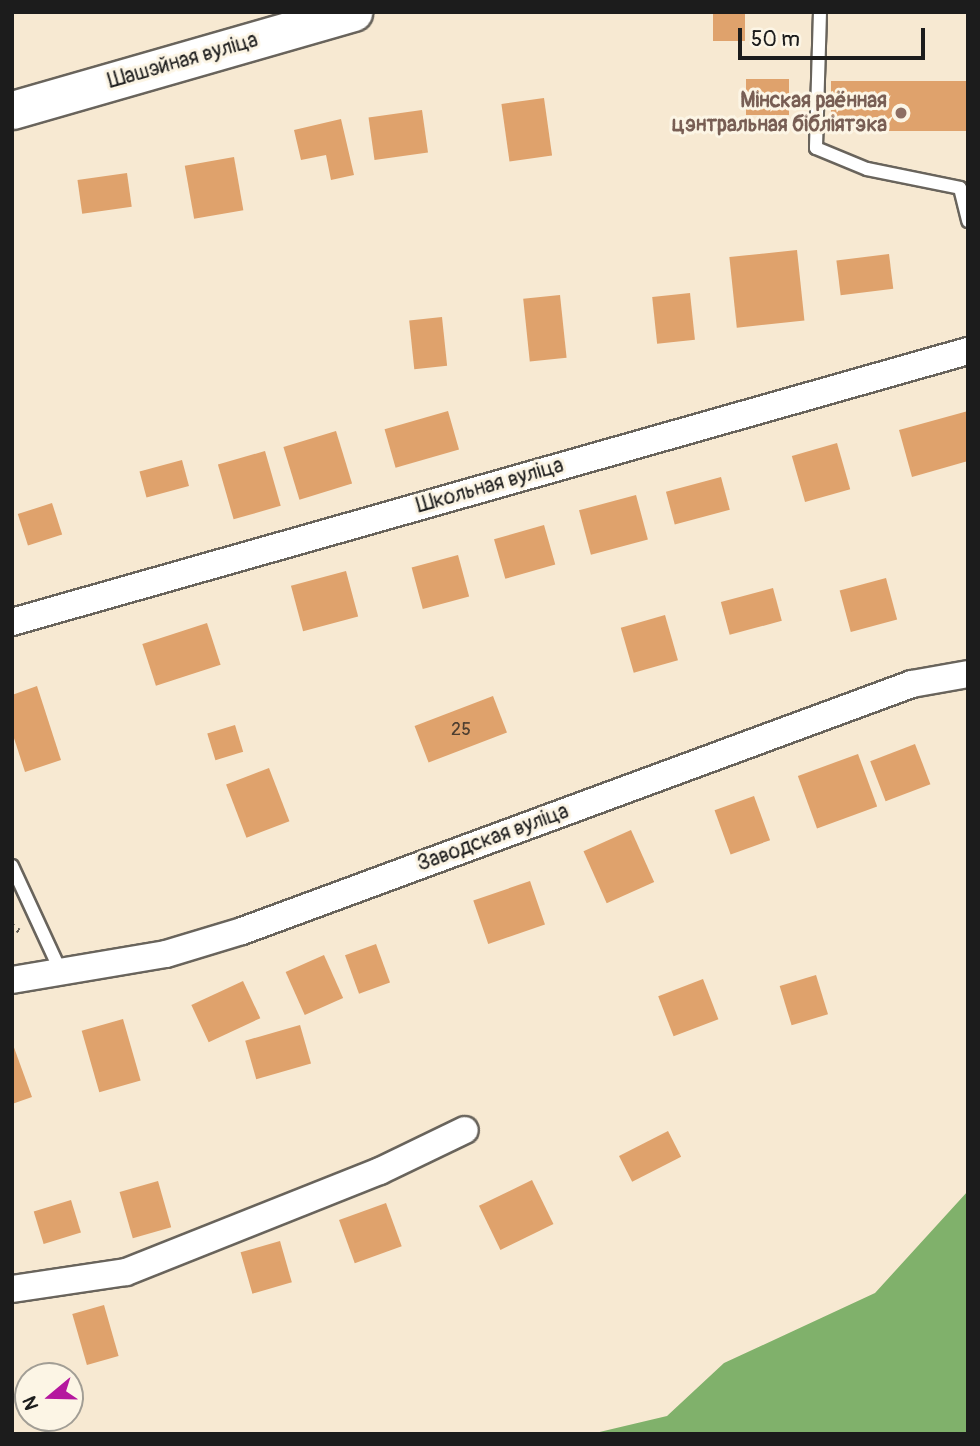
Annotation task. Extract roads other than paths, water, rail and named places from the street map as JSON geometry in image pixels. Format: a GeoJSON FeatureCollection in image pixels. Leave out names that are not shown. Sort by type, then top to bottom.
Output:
{"type":"FeatureCollection","features":[{"type":"Feature","properties":{"kind":"main road","name":"Шашэйная вуліца"},"geometry":{"type":"LineString","coordinates":[[12,110],[353,12]]}},
{"type":"Feature","properties":{"kind":"street","name":"Школьная вуліца"},"geometry":{"type":"LineString","coordinates":[[12,622],[968,351]]}},
{"type":"Feature","properties":{"kind":"street","name":"Заводская вуліца"},"geometry":{"type":"LineString","coordinates":[[12,980],[62,974],[166,954],[242,931],[912,684],[968,674]]}},
{"type":"Feature","properties":{"kind":"street"},"geometry":{"type":"LineString","coordinates":[[12,1289],[126,1272],[380,1171],[465,1130]]}},
{"type":"Feature","properties":{"kind":"lane"},"geometry":{"type":"LineString","coordinates":[[820,12],[816,148],[867,169],[960,188],[968,221]]}},
{"type":"Feature","properties":{"kind":"lane"},"geometry":{"type":"LineString","coordinates":[[12,866],[62,974]]}},
{"type":"Feature","properties":{"kind":"place","name":"Мінская раённая цэнтральная бібліятэка"},"geometry":{"type":"Point","coordinates":[901,113]}}]}
